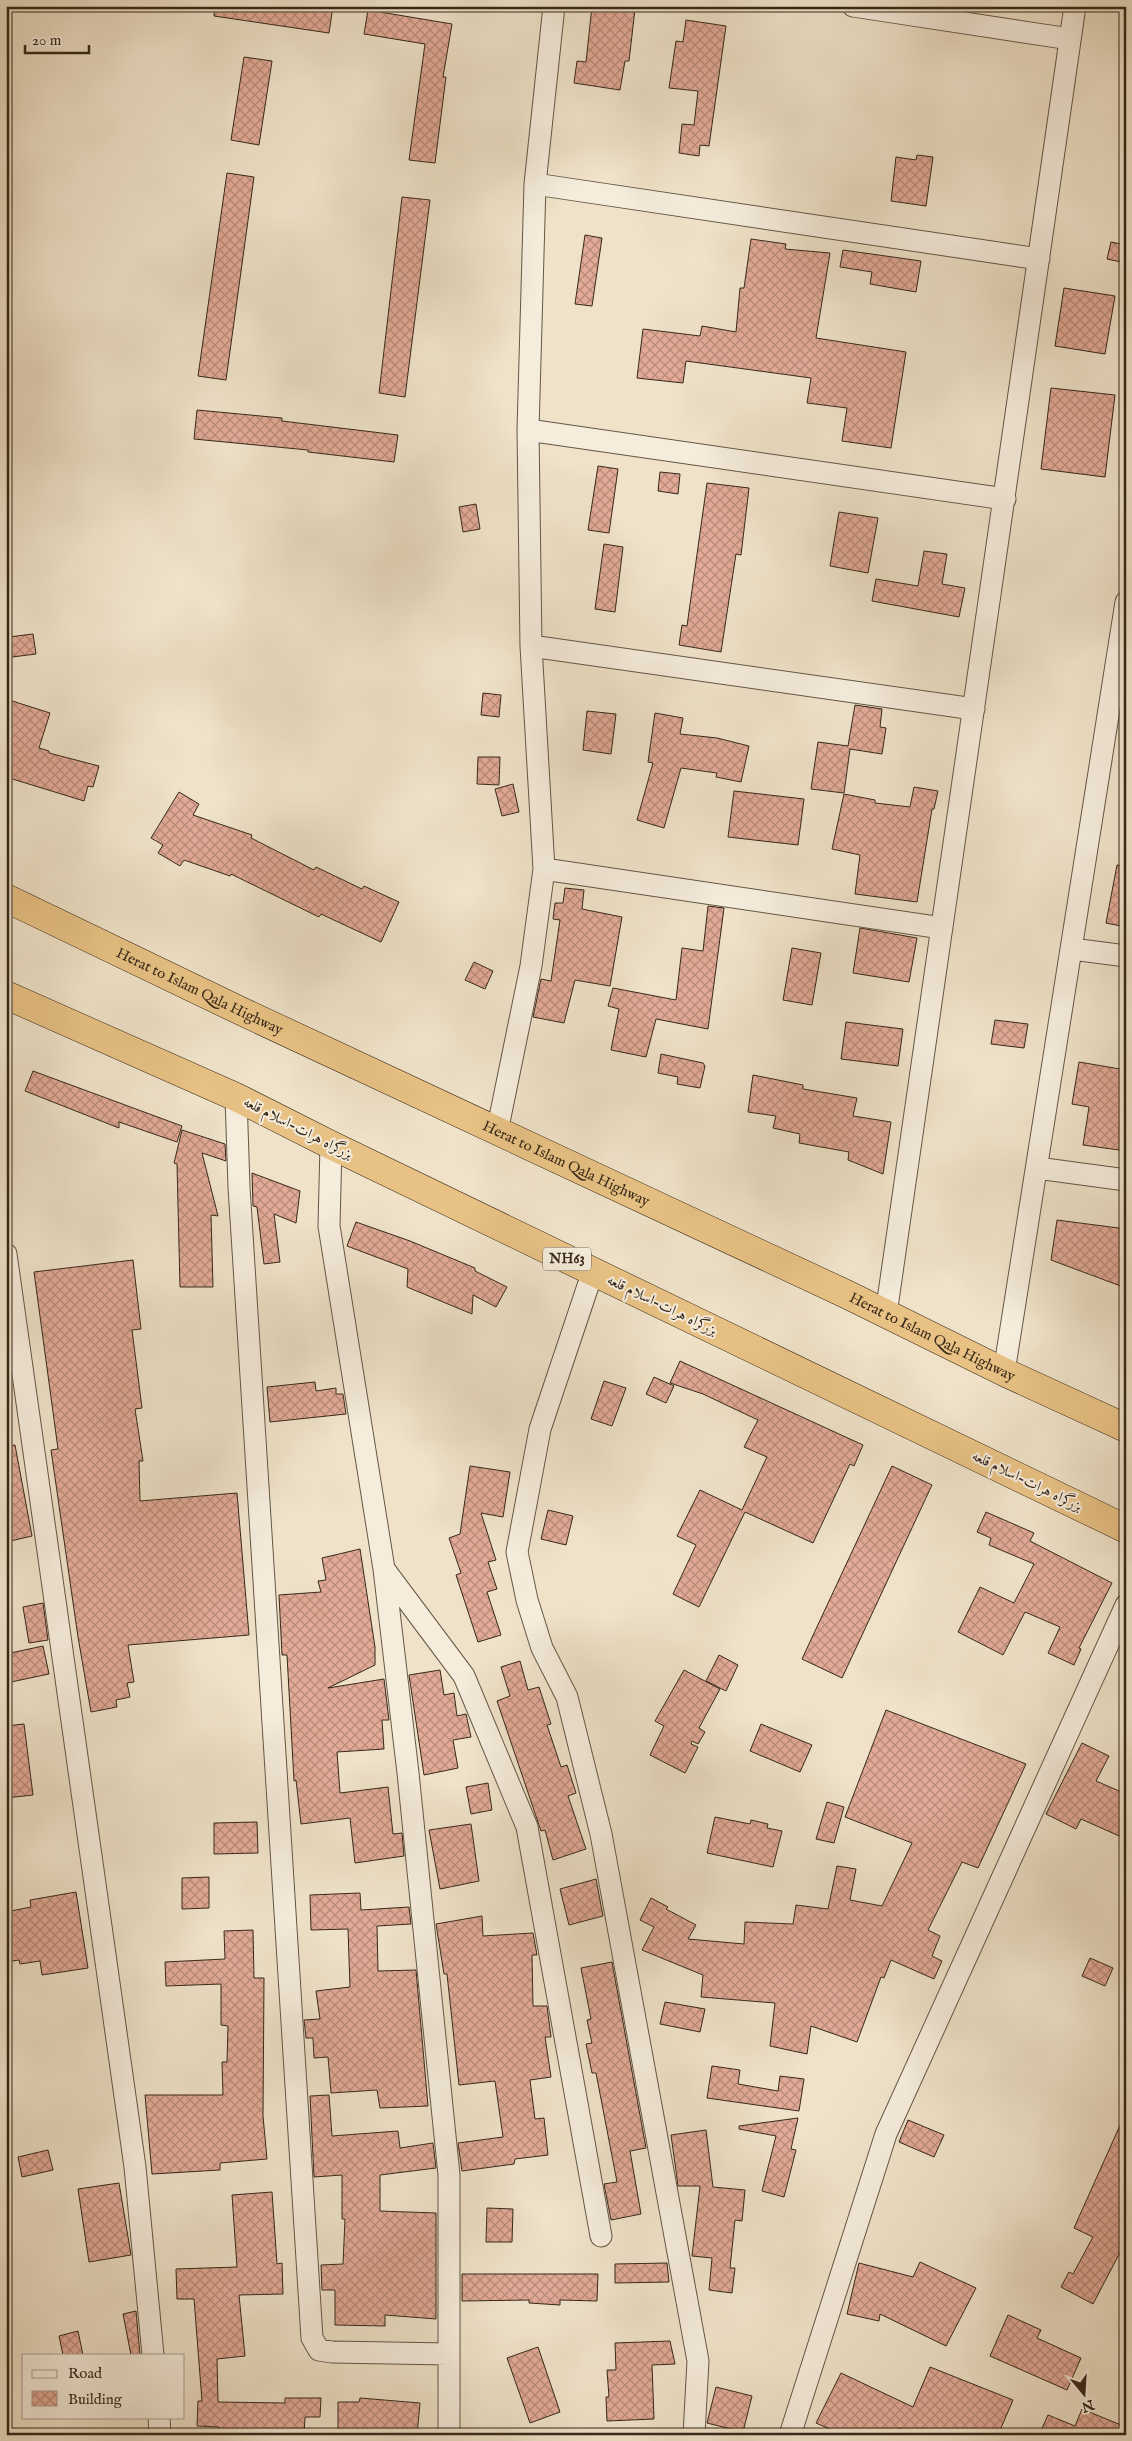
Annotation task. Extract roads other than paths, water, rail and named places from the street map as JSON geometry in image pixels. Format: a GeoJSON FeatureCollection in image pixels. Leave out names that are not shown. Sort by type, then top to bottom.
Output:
{"type":"FeatureCollection","features":[{"type":"Feature","properties":{"kind":"highway","name":"Herat to Islam Qala Highway"},"geometry":{"type":"LineString","coordinates":[[6,898],[496,1132],[696,1224],[1004,1372],[1126,1428]]}},
{"type":"Feature","properties":{"kind":"highway","name":"بزرگراه هرات-اسلام قلعه"},"geometry":{"type":"LineString","coordinates":[[6,995],[236,1097],[331,1145],[1126,1529]]}},
{"type":"Feature","properties":{"kind":"street"},"geometry":{"type":"LineString","coordinates":[[496,1132],[531,966],[544,869],[531,646],[528,430],[535,184],[554,6]]}},
{"type":"Feature","properties":{"kind":"street"},"geometry":{"type":"LineString","coordinates":[[853,6],[1070,39]]}},
{"type":"Feature","properties":{"kind":"street"},"geometry":{"type":"LineString","coordinates":[[886,1314],[1005,499],[1074,6]]}},
{"type":"Feature","properties":{"kind":"street"},"geometry":{"type":"LineString","coordinates":[[535,184],[1039,259]]}},
{"type":"Feature","properties":{"kind":"street"},"geometry":{"type":"LineString","coordinates":[[528,430],[1005,499]]}},
{"type":"Feature","properties":{"kind":"street"},"geometry":{"type":"LineString","coordinates":[[1004,1372],[1072,949],[1118,714],[1126,602]]}},
{"type":"Feature","properties":{"kind":"street"},"geometry":{"type":"LineString","coordinates":[[531,646],[974,708]]}},
{"type":"Feature","properties":{"kind":"street"},"geometry":{"type":"LineString","coordinates":[[544,869],[942,928]]}},
{"type":"Feature","properties":{"kind":"street"},"geometry":{"type":"LineString","coordinates":[[1072,949],[1126,956]]}},
{"type":"Feature","properties":{"kind":"street"},"geometry":{"type":"LineString","coordinates":[[236,1097],[239,1187],[312,2338],[319,2350],[332,2352],[449,2354]]}},
{"type":"Feature","properties":{"kind":"street"},"geometry":{"type":"LineString","coordinates":[[331,1145],[329,1226],[384,1569],[408,1773],[449,2175],[449,2435]]}},
{"type":"Feature","properties":{"kind":"street"},"geometry":{"type":"LineString","coordinates":[[1037,1168],[1126,1180]]}},
{"type":"Feature","properties":{"kind":"street"},"geometry":{"type":"LineString","coordinates":[[6,1254],[136,2167],[153,2354]]}},
{"type":"Feature","properties":{"kind":"street"},"geometry":{"type":"LineString","coordinates":[[593,1271],[540,1429],[517,1552],[527,1600],[542,1648],[567,1697],[601,1834],[698,2361],[694,2435]]}},
{"type":"Feature","properties":{"kind":"street"},"geometry":{"type":"LineString","coordinates":[[384,1569],[464,1676],[527,1827],[602,2236]]}},
{"type":"Feature","properties":{"kind":"street"},"geometry":{"type":"LineString","coordinates":[[790,2435],[886,2134],[1126,1605]]}},
{"type":"Feature","properties":{"kind":"street"},"geometry":{"type":"LineString","coordinates":[[159,2418],[160,2435]]}}]}
